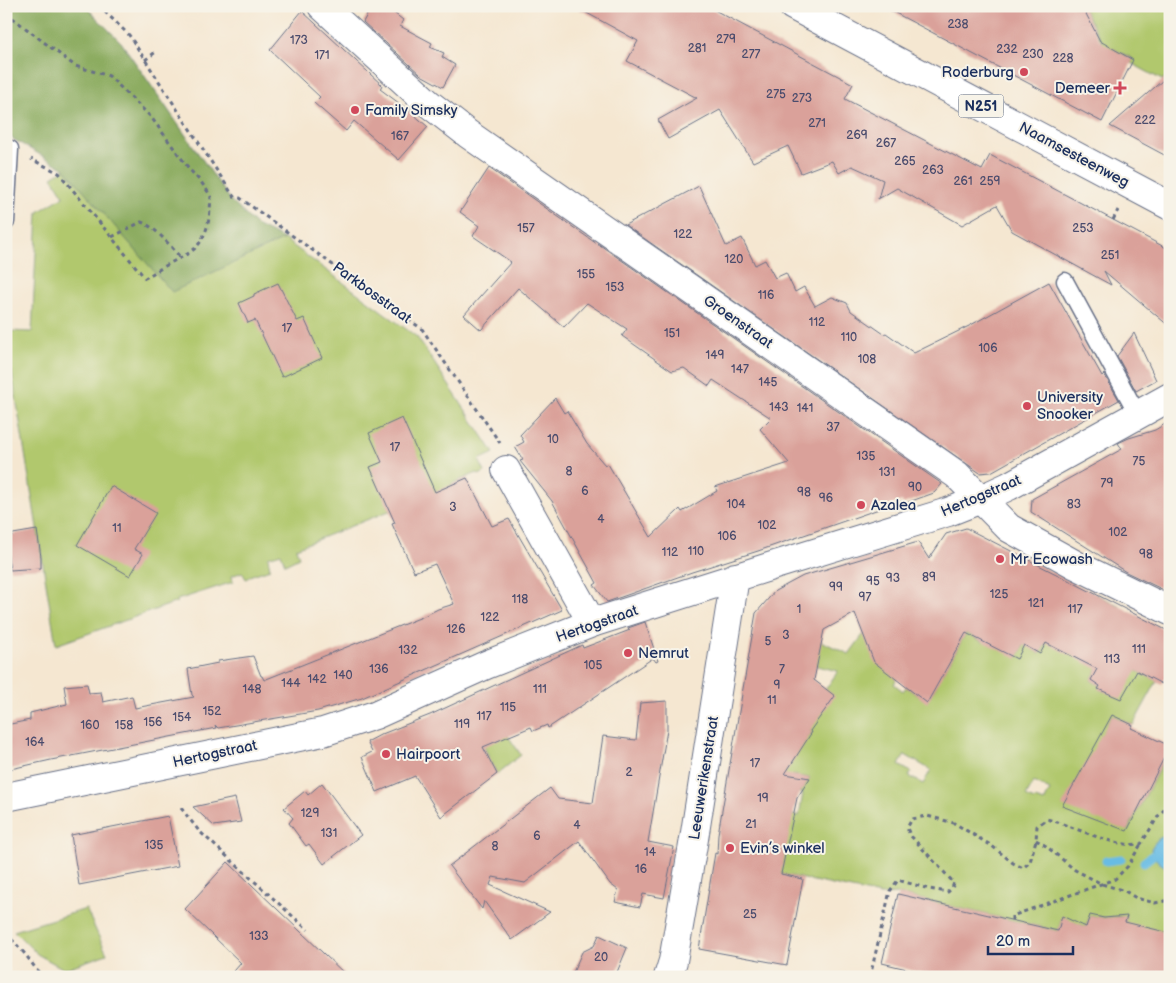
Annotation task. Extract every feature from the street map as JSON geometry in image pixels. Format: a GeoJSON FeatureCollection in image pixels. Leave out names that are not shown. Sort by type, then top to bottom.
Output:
{"type":"FeatureCollection","features":[{"type":"Feature","properties":{"kind":"street","name":"Groenstraat"},"geometry":{"type":"LineString","coordinates":[[322,6],[428,104],[461,129],[958,474],[1009,528],[1076,565],[1170,611]]}},
{"type":"Feature","properties":{"kind":"street","name":"Naamsesteenweg"},"geometry":{"type":"LineString","coordinates":[[793,6],[1170,206]]}},
{"type":"Feature","properties":{"kind":"street","name":"Hertogstraat"},"geometry":{"type":"LineString","coordinates":[[6,796],[323,732],[375,715],[486,665],[592,623],[948,512],[981,499],[1009,486],[1170,397]]}},
{"type":"Feature","properties":{"kind":"street"},"geometry":{"type":"LineString","coordinates":[[506,470],[592,623]]}},
{"type":"Feature","properties":{"kind":"street","name":"Leeuwerikenstraat"},"geometry":{"type":"LineString","coordinates":[[668,977],[673,961],[694,840],[735,577]]}},
{"type":"Feature","properties":{"kind":"lane"},"geometry":{"type":"LineString","coordinates":[[6,222],[8,148]]}},
{"type":"Feature","properties":{"kind":"lane"},"geometry":{"type":"LineString","coordinates":[[1064,281],[1138,415]]}},
{"type":"Feature","properties":{"kind":"path","name":"Parkbosstraat"},"geometry":{"type":"LineString","coordinates":[[99,6],[129,35],[234,196],[240,198],[422,329],[503,448],[506,470]]}},
{"type":"Feature","properties":{"kind":"path"},"geometry":{"type":"LineString","coordinates":[[6,13],[75,66],[108,76],[151,117],[211,196],[209,219],[204,235],[194,249],[145,278],[60,173],[8,148]]}},
{"type":"Feature","properties":{"kind":"path"},"geometry":{"type":"LineString","coordinates":[[145,60],[157,51]]}},
{"type":"Feature","properties":{"kind":"path"},"geometry":{"type":"LineString","coordinates":[[112,238],[141,222],[153,229],[181,258]]}},
{"type":"Feature","properties":{"kind":"path"},"geometry":{"type":"LineString","coordinates":[[1012,920],[1012,916],[1115,879],[1128,866],[1159,815],[1170,804]]}},
{"type":"Feature","properties":{"kind":"path"},"geometry":{"type":"LineString","coordinates":[[181,808],[199,832],[308,930]]}},
{"type":"Feature","properties":{"kind":"path"},"geometry":{"type":"LineString","coordinates":[[870,977],[890,891],[898,880],[929,889],[948,892],[954,883],[910,835],[907,828],[912,819],[927,816],[954,823],[1023,868],[1030,862],[1038,826],[1047,819],[1109,840],[1126,844],[1141,844]]}},
{"type":"Feature","properties":{"kind":"path"},"geometry":{"type":"LineString","coordinates":[[1036,840],[1075,870],[1102,884],[1125,891],[1136,898],[1155,903],[1170,900]]}},
{"type":"Feature","properties":{"kind":"path"},"geometry":{"type":"LineString","coordinates":[[6,933],[42,977]]}},
{"type":"Feature","properties":{"kind":"green space"},"geometry":{"type":"Polygon","coordinates":[[[6,6],[85,6],[121,42],[232,202],[256,225],[284,239],[172,292],[65,169],[6,135],[6,6]]]}},
{"type":"Feature","properties":{"kind":"green space"},"geometry":{"type":"Polygon","coordinates":[[[1082,6],[1170,6],[1170,82],[1166,77],[1162,80],[1131,63],[1133,59],[1110,47],[1107,51],[1082,6]]]}},
{"type":"Feature","properties":{"kind":"green space"},"geometry":{"type":"Polygon","coordinates":[[[65,169],[172,291],[284,239],[417,337],[494,453],[479,460],[485,472],[479,475],[477,473],[451,484],[452,486],[296,548],[299,557],[285,564],[281,553],[268,557],[270,569],[246,579],[242,572],[232,576],[233,582],[177,600],[177,602],[56,645],[11,367],[9,331],[32,332],[38,212],[64,196],[52,177],[65,169]]]}},
{"type":"Feature","properties":{"kind":"green space"},"geometry":{"type":"Polygon","coordinates":[[[1095,594],[1120,606],[1105,634],[1114,639],[1091,680],[1100,686],[1099,689],[1105,692],[1111,681],[1137,671],[1157,681],[1133,725],[1112,715],[1098,743],[1127,831],[1170,748],[1170,933],[1125,924],[1126,916],[1104,918],[1090,915],[1086,927],[1062,917],[1058,931],[898,894],[880,895],[781,874],[775,813],[799,816],[803,793],[800,793],[810,778],[792,775],[790,783],[777,782],[812,732],[801,725],[838,671],[817,666],[818,640],[849,654],[890,598],[897,679],[894,684],[903,691],[906,687],[927,702],[966,633],[983,642],[991,628],[1017,658],[1027,640],[1034,644],[1032,649],[1040,654],[1047,642],[1078,625],[1095,594]],[[905,755],[899,765],[911,772],[909,776],[923,784],[931,770],[905,755]],[[1034,782],[1026,796],[1044,802],[1050,790],[1034,782]]]}},
{"type":"Feature","properties":{"kind":"green space"},"geometry":{"type":"Polygon","coordinates":[[[508,736],[521,755],[497,774],[480,738],[508,736]]]}},
{"type":"Feature","properties":{"kind":"green space"},"geometry":{"type":"Polygon","coordinates":[[[86,909],[107,954],[64,969],[37,954],[14,931],[86,909]]]}},
{"type":"Feature","properties":{"kind":"water"},"geometry":{"type":"Polygon","coordinates":[[[1170,835],[1170,869],[1158,861],[1151,849],[1159,839],[1170,835]]]}},
{"type":"Feature","properties":{"kind":"building"},"geometry":{"type":"Polygon","coordinates":[[[372,6],[385,6],[403,20],[400,26],[432,43],[430,47],[444,53],[442,57],[455,65],[443,87],[421,75],[363,22],[372,6]]]}},
{"type":"Feature","properties":{"kind":"building"},"geometry":{"type":"Polygon","coordinates":[[[574,6],[707,6],[853,84],[845,99],[982,170],[990,155],[1170,250],[1170,327],[1104,271],[1111,285],[1012,231],[997,205],[962,225],[897,188],[878,199],[883,180],[852,166],[839,173],[832,161],[801,173],[788,146],[753,162],[720,110],[668,139],[658,120],[697,98],[627,61],[638,41],[574,6]]]}},
{"type":"Feature","properties":{"kind":"building"},"geometry":{"type":"Polygon","coordinates":[[[882,6],[1082,6],[1100,41],[1133,60],[1102,122],[882,6]]]}},
{"type":"Feature","properties":{"kind":"building"},"geometry":{"type":"Polygon","coordinates":[[[302,11],[382,85],[380,89],[428,127],[399,160],[354,121],[346,131],[314,103],[320,97],[270,50],[302,11]]]}},
{"type":"Feature","properties":{"kind":"building"},"geometry":{"type":"Polygon","coordinates":[[[1170,74],[1170,158],[1110,126],[1170,74]]]}},
{"type":"Feature","properties":{"kind":"building"},"geometry":{"type":"Polygon","coordinates":[[[489,168],[942,484],[934,493],[903,504],[902,501],[607,602],[594,585],[597,583],[552,501],[520,461],[523,460],[515,447],[524,442],[520,435],[555,398],[564,413],[567,411],[587,444],[605,465],[608,464],[651,537],[680,509],[682,512],[717,491],[715,487],[789,463],[760,429],[771,418],[713,380],[709,386],[684,368],[672,371],[622,336],[627,329],[587,303],[564,327],[518,288],[481,330],[464,315],[511,262],[473,236],[479,226],[460,212],[489,168]]]}},
{"type":"Feature","properties":{"kind":"building"},"geometry":{"type":"Polygon","coordinates":[[[699,186],[726,246],[742,238],[755,265],[765,260],[775,278],[786,273],[795,292],[804,287],[815,306],[832,297],[847,303],[851,311],[914,353],[969,326],[1049,282],[1102,376],[1104,374],[1119,400],[991,472],[980,473],[625,225],[699,186]]]}},
{"type":"Feature","properties":{"kind":"building"},"geometry":{"type":"Polygon","coordinates":[[[278,283],[297,321],[304,318],[322,358],[282,377],[255,320],[248,323],[239,303],[278,283]]]}},
{"type":"Feature","properties":{"kind":"building"},"geometry":{"type":"Polygon","coordinates":[[[1134,333],[1156,380],[1136,391],[1117,356],[1134,333]]]}},
{"type":"Feature","properties":{"kind":"building"},"geometry":{"type":"Polygon","coordinates":[[[402,418],[435,492],[467,478],[492,526],[509,519],[562,610],[362,698],[318,711],[218,728],[215,725],[216,728],[6,770],[6,725],[30,720],[30,713],[67,704],[64,686],[87,684],[89,693],[101,692],[103,702],[132,696],[135,708],[194,697],[192,695],[188,669],[218,663],[218,661],[253,656],[264,680],[454,604],[435,564],[414,572],[392,524],[395,523],[370,467],[382,462],[369,433],[402,418]]]}},
{"type":"Feature","properties":{"kind":"building"},"geometry":{"type":"Polygon","coordinates":[[[1170,421],[1170,593],[1126,572],[1031,512],[1032,499],[1122,449],[1118,443],[1155,430],[1170,421]]]}},
{"type":"Feature","properties":{"kind":"building"},"geometry":{"type":"Polygon","coordinates":[[[111,486],[156,513],[134,549],[143,554],[130,576],[77,545],[111,486]]]}},
{"type":"Feature","properties":{"kind":"building"},"geometry":{"type":"Polygon","coordinates":[[[966,528],[1170,632],[1170,669],[1162,684],[1137,671],[1121,699],[1098,689],[1100,686],[1091,680],[1097,669],[1046,643],[1040,654],[1024,645],[1017,659],[966,633],[927,703],[874,662],[855,613],[824,630],[814,680],[835,696],[810,731],[812,732],[785,774],[810,778],[797,798],[781,874],[803,879],[787,965],[699,949],[715,853],[717,854],[718,834],[756,613],[775,591],[803,576],[918,542],[929,559],[946,534],[966,528]]]}},
{"type":"Feature","properties":{"kind":"building"},"geometry":{"type":"Polygon","coordinates":[[[37,530],[41,568],[10,570],[6,544],[13,534],[37,530]]]}},
{"type":"Feature","properties":{"kind":"building"},"geometry":{"type":"Polygon","coordinates":[[[645,622],[658,661],[656,662],[653,658],[548,728],[547,725],[533,731],[531,727],[483,747],[497,774],[441,817],[415,776],[377,792],[362,757],[372,752],[367,742],[582,645],[583,648],[630,630],[628,628],[645,622]]]}},
{"type":"Feature","properties":{"kind":"building"},"geometry":{"type":"Polygon","coordinates":[[[667,701],[667,730],[648,842],[674,847],[664,898],[643,894],[640,907],[615,902],[618,890],[610,884],[579,841],[525,883],[493,877],[490,885],[550,912],[512,940],[484,901],[482,909],[449,866],[550,788],[558,799],[593,803],[603,736],[636,740],[640,703],[667,701]]]}},
{"type":"Feature","properties":{"kind":"building"},"geometry":{"type":"Polygon","coordinates":[[[1112,715],[1133,725],[1131,728],[1170,746],[1127,831],[1062,806],[1112,715]]]}},
{"type":"Feature","properties":{"kind":"building"},"geometry":{"type":"Polygon","coordinates":[[[322,783],[361,835],[324,864],[309,844],[306,846],[289,823],[293,818],[284,808],[305,791],[308,795],[322,783]]]}},
{"type":"Feature","properties":{"kind":"building"},"geometry":{"type":"Polygon","coordinates":[[[235,798],[241,822],[214,826],[193,807],[235,798]]]}},
{"type":"Feature","properties":{"kind":"building"},"geometry":{"type":"Polygon","coordinates":[[[168,816],[178,866],[79,885],[71,835],[168,816]]]}},
{"type":"Feature","properties":{"kind":"building"},"geometry":{"type":"Polygon","coordinates":[[[228,862],[348,977],[229,977],[241,963],[185,909],[228,862]]]}},
{"type":"Feature","properties":{"kind":"building"},"geometry":{"type":"Polygon","coordinates":[[[898,894],[1058,931],[1062,916],[1086,927],[1090,915],[1104,918],[1127,916],[1125,922],[1170,933],[1170,977],[940,977],[882,963],[898,894]]]}},
{"type":"Feature","properties":{"kind":"building"},"geometry":{"type":"Polygon","coordinates":[[[599,935],[627,948],[615,977],[571,977],[582,952],[594,946],[599,935]]]}},
{"type":"Feature","properties":{"kind":"waterway"},"geometry":{"type":"LineString","coordinates":[[1144,862],[1153,855]]}},
{"type":"Feature","properties":{"kind":"waterway"},"geometry":{"type":"LineString","coordinates":[[1106,861],[1121,859]]}},
{"type":"Feature","properties":{"kind":"place","name":"Roderburg"},"geometry":{"type":"Point","coordinates":[1024,72]}},
{"type":"Feature","properties":{"kind":"place","name":"Demeer"},"geometry":{"type":"Point","coordinates":[1120,88]}},
{"type":"Feature","properties":{"kind":"place","name":"Family Simsky"},"geometry":{"type":"Point","coordinates":[355,110]}},
{"type":"Feature","properties":{"kind":"place","name":"University Snooker"},"geometry":{"type":"Point","coordinates":[1027,406]}},
{"type":"Feature","properties":{"kind":"place","name":"Azalea"},"geometry":{"type":"Point","coordinates":[861,505]}},
{"type":"Feature","properties":{"kind":"place","name":"Mr Ecowash"},"geometry":{"type":"Point","coordinates":[1000,559]}},
{"type":"Feature","properties":{"kind":"place","name":"Nemrut"},"geometry":{"type":"Point","coordinates":[628,653]}},
{"type":"Feature","properties":{"kind":"place","name":"Hairpoort"},"geometry":{"type":"Point","coordinates":[386,754]}},
{"type":"Feature","properties":{"kind":"place","name":"Evin’s winkel"},"geometry":{"type":"Point","coordinates":[730,848]}}]}
